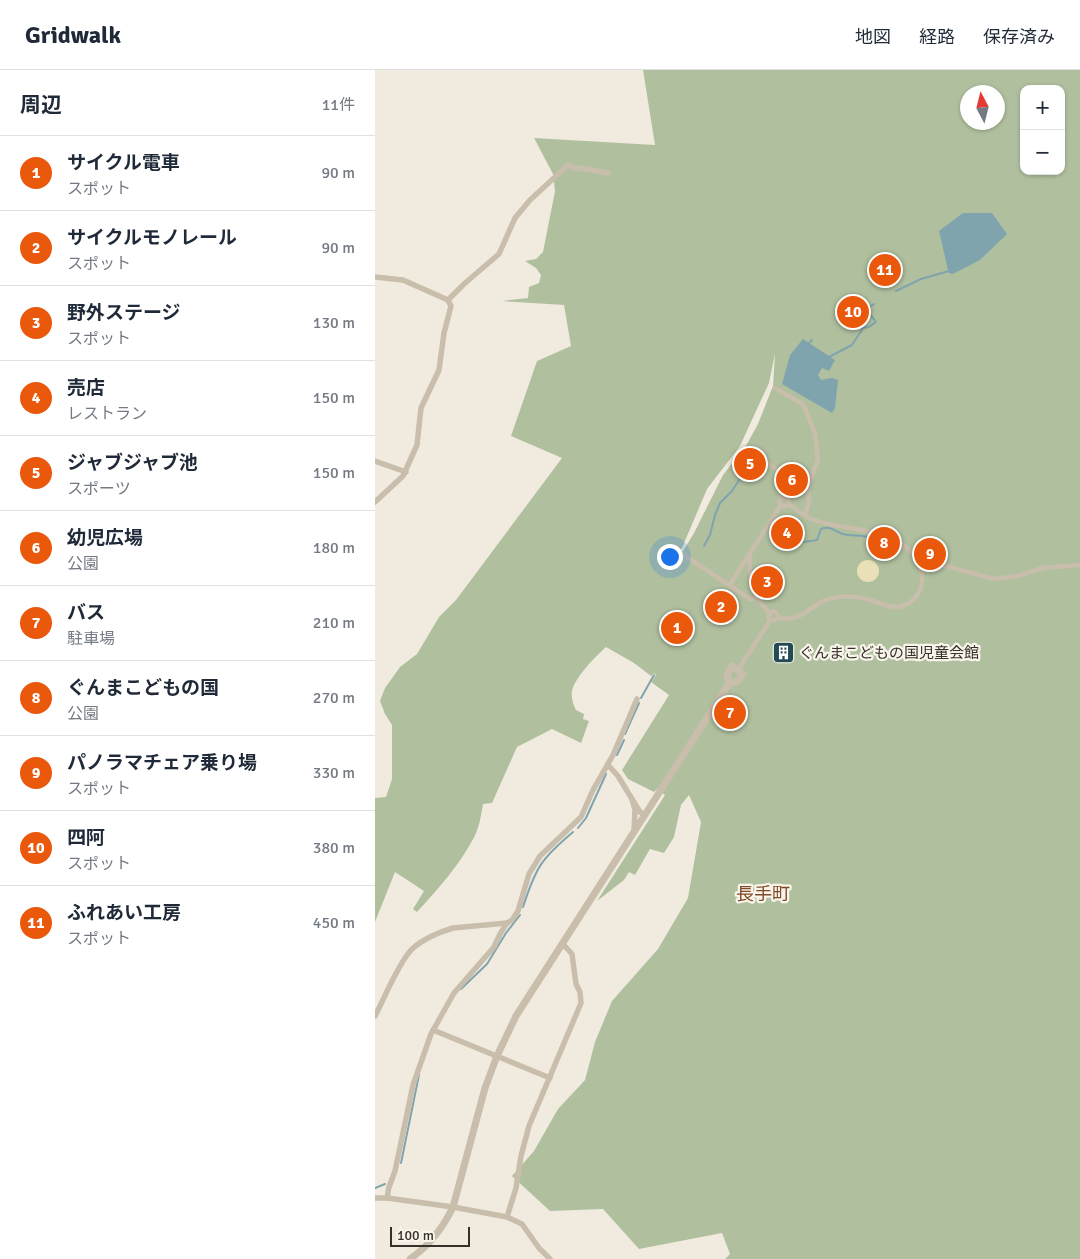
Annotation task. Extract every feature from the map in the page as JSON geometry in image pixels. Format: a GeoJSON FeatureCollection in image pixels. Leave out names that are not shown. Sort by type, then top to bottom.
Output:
{"type":"FeatureCollection","features":[{"type":"Feature","properties":{"kind":"street"},"geometry":{"type":"LineString","coordinates":[[448,300],[499,254],[515,218],[530,200],[567,166],[608,173]]}},
{"type":"Feature","properties":{"kind":"street"},"geometry":{"type":"LineString","coordinates":[[375,277],[403,280],[448,300],[451,306],[444,333],[439,370],[421,408],[419,436],[405,472],[375,502]]}},
{"type":"Feature","properties":{"kind":"street"},"geometry":{"type":"LineString","coordinates":[[775,388],[801,403],[805,408],[815,434],[817,459],[808,487],[809,502],[805,515]]}},
{"type":"Feature","properties":{"kind":"street"},"geometry":{"type":"LineString","coordinates":[[747,448],[776,469],[783,497],[787,498],[788,503],[805,515],[815,521],[886,537],[906,547],[928,562],[994,579],[1017,576],[1048,567],[1080,565]]}},
{"type":"Feature","properties":{"kind":"street"},"geometry":{"type":"LineString","coordinates":[[375,461],[405,472]]}},
{"type":"Feature","properties":{"kind":"street"},"geometry":{"type":"LineString","coordinates":[[729,586],[781,505],[780,500],[783,497]]}},
{"type":"Feature","properties":{"kind":"street"},"geometry":{"type":"LineString","coordinates":[[781,505],[788,503]]}},
{"type":"Feature","properties":{"kind":"street"},"geometry":{"type":"LineString","coordinates":[[931,548],[937,545]]}},
{"type":"Feature","properties":{"kind":"street"},"geometry":{"type":"LineString","coordinates":[[916,554],[925,549]]}},
{"type":"Feature","properties":{"kind":"street"},"geometry":{"type":"LineString","coordinates":[[682,554],[750,599],[756,599]]}},
{"type":"Feature","properties":{"kind":"street"},"geometry":{"type":"LineString","coordinates":[[740,668],[771,620],[775,620],[777,617],[795,618],[824,601],[842,596],[860,598],[894,607],[904,606],[915,598],[921,587],[920,569],[916,554]]}},
{"type":"Feature","properties":{"kind":"street"},"geometry":{"type":"LineString","coordinates":[[750,555],[749,576],[752,590],[756,599],[769,614],[771,620]]}},
{"type":"Feature","properties":{"kind":"street"},"geometry":{"type":"LineString","coordinates":[[769,614],[774,612],[777,614],[777,617]]}},
{"type":"Feature","properties":{"kind":"street"},"geometry":{"type":"LineString","coordinates":[[410,1259],[433,1239],[453,1207],[485,1088],[497,1056],[516,1016],[730,682]]}},
{"type":"Feature","properties":{"kind":"street"},"geometry":{"type":"LineString","coordinates":[[387,1198],[395,1171],[413,1085],[422,1054],[433,1030],[454,992],[494,947],[507,923],[512,920],[518,910],[525,885],[533,867],[543,852],[579,821],[593,790],[608,765],[637,699]]}},
{"type":"Feature","properties":{"kind":"street"},"geometry":{"type":"LineString","coordinates":[[608,765],[624,784],[639,812],[644,815]]}},
{"type":"Feature","properties":{"kind":"street"},"geometry":{"type":"LineString","coordinates":[[632,800],[635,810],[634,831]]}},
{"type":"Feature","properties":{"kind":"street"},"geometry":{"type":"LineString","coordinates":[[375,1016],[408,955],[418,944],[444,930],[507,923]]}},
{"type":"Feature","properties":{"kind":"street"},"geometry":{"type":"LineString","coordinates":[[507,1217],[529,1126],[551,1078],[581,1003],[582,998],[576,984],[572,954],[562,943]]}},
{"type":"Feature","properties":{"kind":"street"},"geometry":{"type":"LineString","coordinates":[[433,1030],[551,1078]]}},
{"type":"Feature","properties":{"kind":"street"},"geometry":{"type":"LineString","coordinates":[[375,1198],[453,1207],[507,1217],[522,1224],[539,1248],[550,1259]]}},
{"type":"Feature","properties":{"kind":"green space"},"geometry":{"type":"Polygon","coordinates":[[[643,70],[1080,70],[1080,1259],[725,1259],[730,1254],[722,1233],[639,1249],[603,1209],[550,1211],[512,1176],[534,1151],[558,1109],[585,1080],[595,1042],[612,1001],[658,949],[688,898],[701,822],[689,795],[681,805],[674,837],[664,853],[650,849],[635,875],[629,872],[624,880],[597,901],[665,795],[657,789],[654,792],[628,779],[622,770],[669,695],[651,682],[656,675],[654,673],[651,676],[634,663],[606,647],[581,673],[572,691],[576,710],[584,714],[583,719],[589,721],[581,743],[552,729],[517,747],[492,803],[483,804],[474,837],[447,878],[417,912],[413,909],[424,891],[395,872],[375,922],[375,798],[386,797],[392,779],[392,725],[380,701],[385,688],[400,667],[417,654],[439,617],[456,600],[562,458],[511,436],[537,361],[571,346],[564,305],[502,301],[528,298],[529,287],[539,283],[541,275],[536,268],[525,261],[536,259],[543,252],[555,191],[553,174],[534,138],[655,145],[643,70]],[[775,354],[769,383],[740,446],[707,489],[682,548],[672,561],[683,551],[723,475],[747,444],[758,424],[773,386],[775,354]]]}},
{"type":"Feature","properties":{"kind":"sand"},"geometry":{"type":"Polygon","coordinates":[[[868,560],[876,563],[879,571],[876,579],[868,582],[860,579],[857,571],[860,563],[868,560]]]}},
{"type":"Feature","properties":{"kind":"water"},"geometry":{"type":"Polygon","coordinates":[[[963,213],[992,213],[1007,234],[980,260],[953,274],[949,273],[948,270],[939,231],[963,213]]]}},
{"type":"Feature","properties":{"kind":"water"},"geometry":{"type":"Polygon","coordinates":[[[803,339],[835,360],[829,371],[822,368],[818,375],[821,380],[832,378],[838,380],[835,408],[832,413],[782,384],[790,355],[803,339]]]}},
{"type":"Feature","properties":{"kind":"waterway"},"geometry":{"type":"LineString","coordinates":[[896,291],[921,279],[949,271]]}},
{"type":"Feature","properties":{"kind":"waterway"},"geometry":{"type":"LineString","coordinates":[[829,357],[852,345],[863,328],[869,327],[876,322],[866,309],[874,304]]}},
{"type":"Feature","properties":{"kind":"waterway"},"geometry":{"type":"LineString","coordinates":[[809,343],[812,340]]}},
{"type":"Feature","properties":{"kind":"waterway"},"geometry":{"type":"LineString","coordinates":[[704,546],[710,535],[720,503],[732,491],[747,468]]}},
{"type":"Feature","properties":{"kind":"waterway"},"geometry":{"type":"LineString","coordinates":[[804,542],[817,540],[821,529],[824,528],[830,528],[846,535],[886,540]]}},
{"type":"Feature","properties":{"kind":"waterway"},"geometry":{"type":"LineString","coordinates":[[641,698],[654,675]]}},
{"type":"Feature","properties":{"kind":"waterway"},"geometry":{"type":"LineString","coordinates":[[625,734],[639,703]]}},
{"type":"Feature","properties":{"kind":"waterway"},"geometry":{"type":"LineString","coordinates":[[617,755],[624,740]]}},
{"type":"Feature","properties":{"kind":"waterway"},"geometry":{"type":"LineString","coordinates":[[578,828],[586,818],[606,774]]}},
{"type":"Feature","properties":{"kind":"waterway"},"geometry":{"type":"LineString","coordinates":[[523,907],[532,882],[541,865],[554,849],[573,832]]}},
{"type":"Feature","properties":{"kind":"waterway"},"geometry":{"type":"LineString","coordinates":[[461,989],[487,964],[506,933],[520,915]]}},
{"type":"Feature","properties":{"kind":"waterway"},"geometry":{"type":"LineString","coordinates":[[401,1163],[419,1075]]}},
{"type":"Feature","properties":{"kind":"waterway"},"geometry":{"type":"LineString","coordinates":[[375,1188],[385,1184]]}},
{"type":"Feature","properties":{"kind":"place","name":"ふれあい工房"},"geometry":{"type":"Point","coordinates":[885,270]}},
{"type":"Feature","properties":{"kind":"place","name":"四阿"},"geometry":{"type":"Point","coordinates":[853,312]}},
{"type":"Feature","properties":{"kind":"place","name":"ジャブジャブ池"},"geometry":{"type":"Point","coordinates":[750,464]}},
{"type":"Feature","properties":{"kind":"place","name":"幼児広場"},"geometry":{"type":"Point","coordinates":[792,480]}},
{"type":"Feature","properties":{"kind":"place","name":"売店"},"geometry":{"type":"Point","coordinates":[787,533]}},
{"type":"Feature","properties":{"kind":"place","name":"ぐんまこどもの国"},"geometry":{"type":"Point","coordinates":[884,543]}},
{"type":"Feature","properties":{"kind":"place","name":"パノラマチェア乗り場"},"geometry":{"type":"Point","coordinates":[930,554]}},
{"type":"Feature","properties":{"kind":"place","name":"野外ステージ"},"geometry":{"type":"Point","coordinates":[767,582]}},
{"type":"Feature","properties":{"kind":"place","name":"サイクルモノレール"},"geometry":{"type":"Point","coordinates":[721,607]}},
{"type":"Feature","properties":{"kind":"place","name":"サイクル電車"},"geometry":{"type":"Point","coordinates":[677,628]}},
{"type":"Feature","properties":{"kind":"place","name":"ぐんまこどもの国児童会館"},"geometry":{"type":"Point","coordinates":[783,653]}},
{"type":"Feature","properties":{"kind":"place","name":"バス"},"geometry":{"type":"Point","coordinates":[730,713]}},
{"type":"Feature","properties":{"kind":"district","name":"長手町"},"geometry":{"type":"Point","coordinates":[763,894]}}]}
